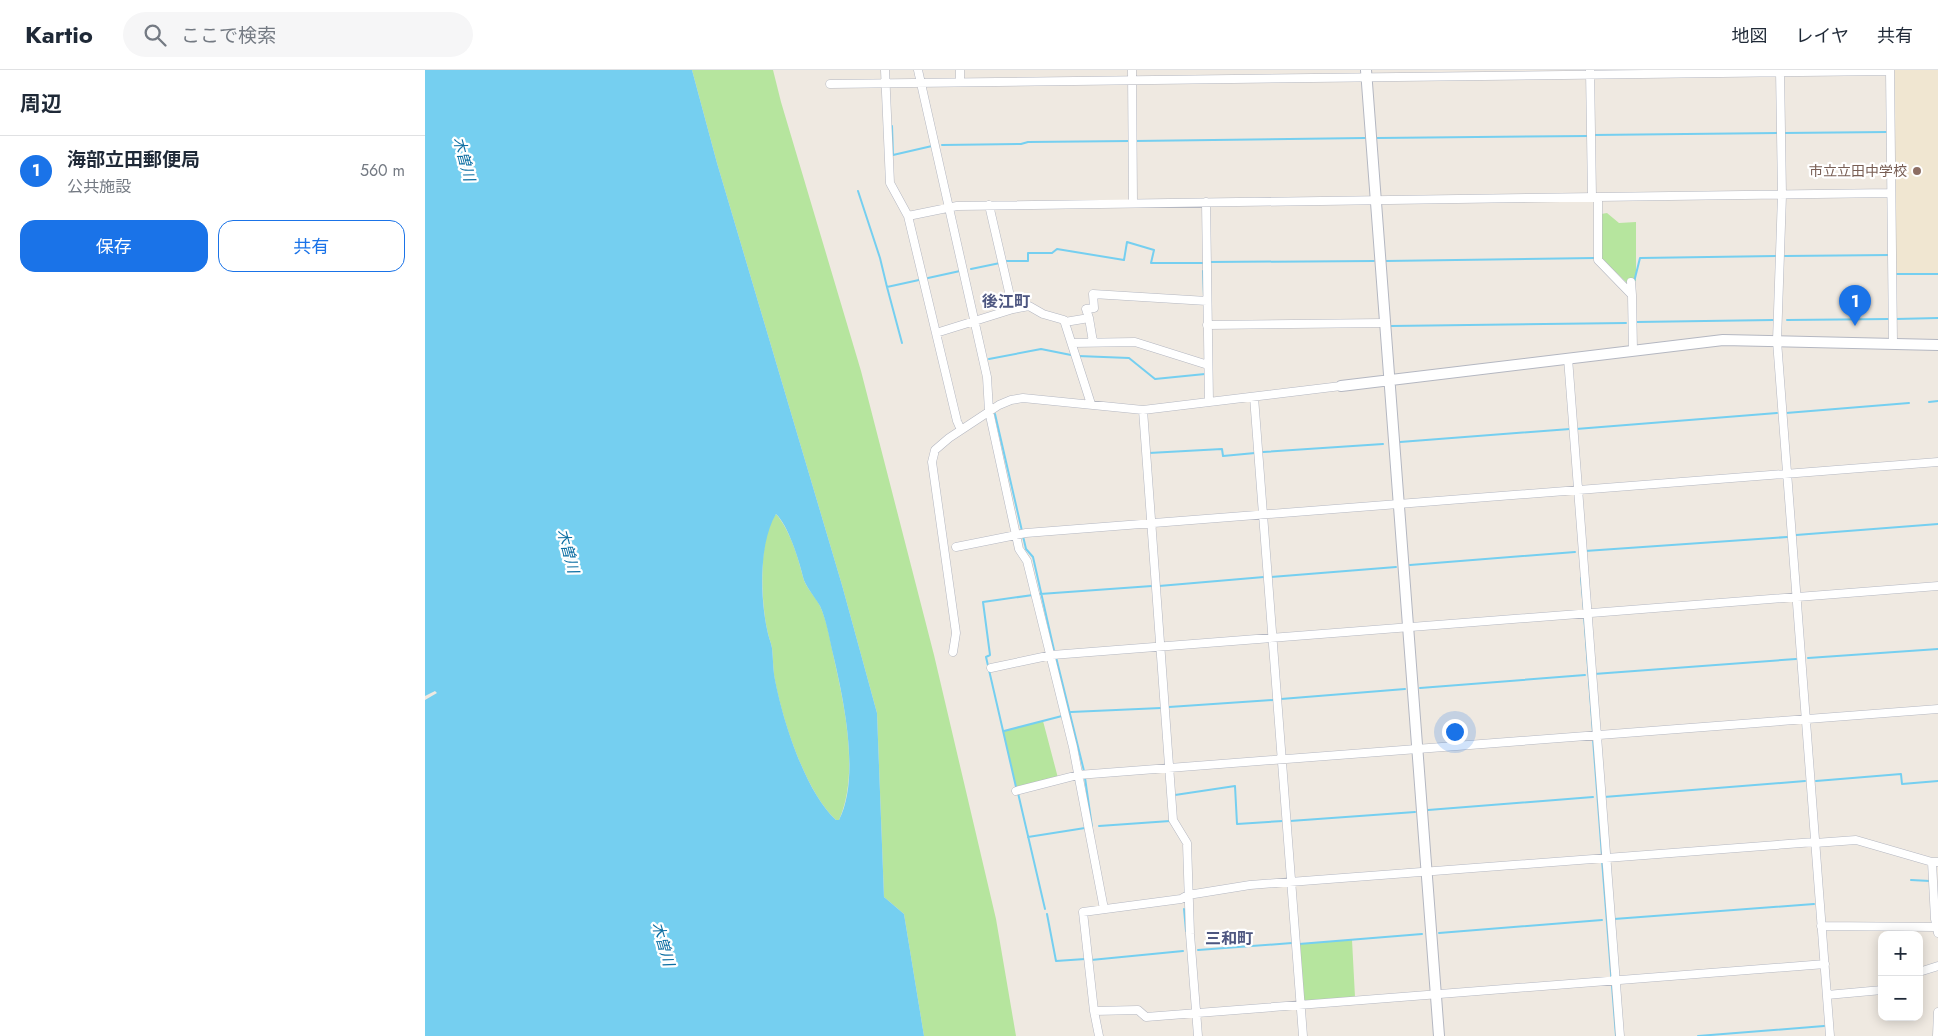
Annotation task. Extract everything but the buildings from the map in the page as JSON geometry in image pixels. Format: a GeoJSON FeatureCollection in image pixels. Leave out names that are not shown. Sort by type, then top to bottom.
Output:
{"type":"FeatureCollection","features":[{"type":"Feature","properties":{"kind":"street"},"geometry":{"type":"LineString","coordinates":[[885,70],[890,183],[908,216],[957,421],[961,430]]}},
{"type":"Feature","properties":{"kind":"street"},"geometry":{"type":"LineString","coordinates":[[918,70],[987,378],[989,411],[1019,534],[1019,549],[1027,561],[1078,775],[1104,909]]}},
{"type":"Feature","properties":{"kind":"street"},"geometry":{"type":"LineString","coordinates":[[960,70],[960,82]]}},
{"type":"Feature","properties":{"kind":"street"},"geometry":{"type":"LineString","coordinates":[[1132,70],[1133,202]]}},
{"type":"Feature","properties":{"kind":"street"},"geometry":{"type":"LineString","coordinates":[[830,84],[1132,80],[1366,74],[1890,70],[1893,344]]}},
{"type":"Feature","properties":{"kind":"street"},"geometry":{"type":"LineString","coordinates":[[1781,71],[1781,195],[1777,341],[1830,1036]]}},
{"type":"Feature","properties":{"kind":"street"},"geometry":{"type":"LineString","coordinates":[[1590,72],[1599,260],[1632,295]]}},
{"type":"Feature","properties":{"kind":"street"},"geometry":{"type":"LineString","coordinates":[[1366,74],[1439,1036]]}},
{"type":"Feature","properties":{"kind":"street"},"geometry":{"type":"LineString","coordinates":[[908,216],[948,207],[989,205],[1891,193]]}},
{"type":"Feature","properties":{"kind":"street"},"geometry":{"type":"LineString","coordinates":[[1205,202],[1209,402]]}},
{"type":"Feature","properties":{"kind":"street"},"geometry":{"type":"LineString","coordinates":[[989,205],[1013,309]]}},
{"type":"Feature","properties":{"kind":"street"},"geometry":{"type":"LineString","coordinates":[[1631,282],[1633,351]]}},
{"type":"Feature","properties":{"kind":"street"},"geometry":{"type":"LineString","coordinates":[[1093,342],[1086,309],[1094,308],[1093,294],[1207,301]]}},
{"type":"Feature","properties":{"kind":"street"},"geometry":{"type":"LineString","coordinates":[[936,334],[974,320],[1029,306],[1043,314],[1064,320],[1091,404]]}},
{"type":"Feature","properties":{"kind":"street"},"geometry":{"type":"LineString","coordinates":[[1065,322],[1089,318]]}},
{"type":"Feature","properties":{"kind":"street"},"geometry":{"type":"LineString","coordinates":[[1207,325],[1384,323]]}},
{"type":"Feature","properties":{"kind":"street"},"geometry":{"type":"LineString","coordinates":[[953,652],[956,633],[932,462],[935,450],[989,411],[1011,400],[1023,398],[1143,410],[1388,382],[1723,340],[1938,346]]}},
{"type":"Feature","properties":{"kind":"street"},"geometry":{"type":"LineString","coordinates":[[1072,343],[1135,342],[1208,365]]}},
{"type":"Feature","properties":{"kind":"street"},"geometry":{"type":"LineString","coordinates":[[1568,358],[1585,613],[1606,858],[1613,981],[1620,1036]]}},
{"type":"Feature","properties":{"kind":"street"},"geometry":{"type":"LineString","coordinates":[[1253,397],[1303,1036]]}},
{"type":"Feature","properties":{"kind":"street"},"geometry":{"type":"LineString","coordinates":[[1143,410],[1173,820],[1187,843],[1188,895],[1198,1036]]}},
{"type":"Feature","properties":{"kind":"street"},"geometry":{"type":"LineString","coordinates":[[956,547],[1019,534],[1938,462]]}},
{"type":"Feature","properties":{"kind":"street"},"geometry":{"type":"LineString","coordinates":[[991,668],[1049,655],[1938,586]]}},
{"type":"Feature","properties":{"kind":"street"},"geometry":{"type":"LineString","coordinates":[[1016,790],[1078,775],[1938,709]]}},
{"type":"Feature","properties":{"kind":"street"},"geometry":{"type":"LineString","coordinates":[[1099,1036],[1094,1012],[1083,912],[1181,899],[1188,895],[1291,882],[1815,842],[1857,840],[1935,862],[1937,930],[1821,926]]}},
{"type":"Feature","properties":{"kind":"street"},"geometry":{"type":"LineString","coordinates":[[1094,1012],[1138,1010],[1146,1017],[1825,964]]}},
{"type":"Feature","properties":{"kind":"street"},"geometry":{"type":"LineString","coordinates":[[1923,971],[1938,966]]}},
{"type":"Feature","properties":{"kind":"street"},"geometry":{"type":"LineString","coordinates":[[1827,995],[1878,990]]}},
{"type":"Feature","properties":{"kind":"street"},"geometry":{"type":"LineString","coordinates":[[1937,1036],[1938,1012]]}},
{"type":"Feature","properties":{"kind":"shaded area","name":"市立立田中学校"},"geometry":{"type":"Polygon","coordinates":[[[1895,70],[1938,70],[1938,273],[1896,273],[1895,70]]]}},
{"type":"Feature","properties":{"kind":"green space"},"geometry":{"type":"Polygon","coordinates":[[[692,70],[773,70],[861,371],[934,655],[996,919],[1016,1036],[924,1036],[904,914],[884,897],[877,713],[842,585],[717,163],[692,70]]]}},
{"type":"Feature","properties":{"kind":"green space"},"geometry":{"type":"Polygon","coordinates":[[[1607,213],[1619,223],[1636,222],[1636,281],[1629,280],[1627,283],[1601,258],[1601,214],[1607,213]]]}},
{"type":"Feature","properties":{"kind":"green space"},"geometry":{"type":"Polygon","coordinates":[[[776,514],[781,520],[796,552],[804,581],[822,612],[828,630],[837,673],[845,716],[849,760],[845,801],[839,820],[836,820],[825,807],[805,773],[789,732],[777,692],[762,587],[766,537],[770,524],[776,514]]]}},
{"type":"Feature","properties":{"kind":"green space"},"geometry":{"type":"Polygon","coordinates":[[[1043,721],[1058,778],[1016,787],[1003,731],[1043,721]]]}},
{"type":"Feature","properties":{"kind":"green space"},"geometry":{"type":"Polygon","coordinates":[[[1352,940],[1355,997],[1303,1001],[1299,944],[1352,940]]]}},
{"type":"Feature","properties":{"kind":"water","name":"木曽川"},"geometry":{"type":"Polygon","coordinates":[[[425,70],[692,70],[717,163],[842,585],[877,713],[884,897],[904,914],[924,1036],[425,1036],[425,700],[437,693],[435,691],[425,696],[425,70]],[[776,514],[766,539],[762,586],[767,632],[772,648],[777,691],[796,752],[805,773],[825,807],[836,820],[839,820],[849,782],[848,736],[841,690],[822,611],[804,580],[793,543],[776,514]]]}},
{"type":"Feature","properties":{"kind":"water"},"geometry":{"type":"Polygon","coordinates":[[[1601,860],[1603,860],[1617,1036],[1615,1036],[1601,860]]]}},
{"type":"Feature","properties":{"kind":"waterway"},"geometry":{"type":"LineString","coordinates":[[892,126],[893,155],[932,146]]}},
{"type":"Feature","properties":{"kind":"waterway"},"geometry":{"type":"LineString","coordinates":[[1783,133],[1888,132]]}},
{"type":"Feature","properties":{"kind":"waterway"},"geometry":{"type":"LineString","coordinates":[[1593,135],[1778,133]]}},
{"type":"Feature","properties":{"kind":"waterway"},"geometry":{"type":"LineString","coordinates":[[1377,138],[1588,136]]}},
{"type":"Feature","properties":{"kind":"waterway"},"geometry":{"type":"LineString","coordinates":[[1135,141],[1365,138]]}},
{"type":"Feature","properties":{"kind":"waterway"},"geometry":{"type":"LineString","coordinates":[[942,145],[1130,141]]}},
{"type":"Feature","properties":{"kind":"waterway"},"geometry":{"type":"LineString","coordinates":[[858,191],[880,258],[887,287]]}},
{"type":"Feature","properties":{"kind":"waterway"},"geometry":{"type":"LineString","coordinates":[[1005,261],[1028,261],[1028,253],[1052,253],[1057,249],[1124,260],[1127,242],[1154,250],[1151,263],[1204,263]]}},
{"type":"Feature","properties":{"kind":"waterway"},"geometry":{"type":"LineString","coordinates":[[1785,256],[1890,255]]}},
{"type":"Feature","properties":{"kind":"waterway"},"geometry":{"type":"LineString","coordinates":[[1634,282],[1640,258],[1776,256]]}},
{"type":"Feature","properties":{"kind":"waterway"},"geometry":{"type":"LineString","coordinates":[[1386,261],[1595,258]]}},
{"type":"Feature","properties":{"kind":"waterway"},"geometry":{"type":"LineString","coordinates":[[1209,262],[1374,261]]}},
{"type":"Feature","properties":{"kind":"waterway"},"geometry":{"type":"LineString","coordinates":[[971,269],[1000,263]]}},
{"type":"Feature","properties":{"kind":"waterway"},"geometry":{"type":"LineString","coordinates":[[928,278],[960,271]]}},
{"type":"Feature","properties":{"kind":"waterway"},"geometry":{"type":"LineString","coordinates":[[1203,271],[1204,296]]}},
{"type":"Feature","properties":{"kind":"waterway"},"geometry":{"type":"LineString","coordinates":[[1895,274],[1938,274]]}},
{"type":"Feature","properties":{"kind":"waterway"},"geometry":{"type":"LineString","coordinates":[[902,343],[887,287],[919,280]]}},
{"type":"Feature","properties":{"kind":"waterway"},"geometry":{"type":"LineString","coordinates":[[1896,319],[1938,318]]}},
{"type":"Feature","properties":{"kind":"waterway"},"geometry":{"type":"LineString","coordinates":[[1787,320],[1889,319]]}},
{"type":"Feature","properties":{"kind":"waterway"},"geometry":{"type":"LineString","coordinates":[[1637,322],[1773,320]]}},
{"type":"Feature","properties":{"kind":"waterway"},"geometry":{"type":"LineString","coordinates":[[1391,326],[1626,323]]}},
{"type":"Feature","properties":{"kind":"waterway"},"geometry":{"type":"LineString","coordinates":[[989,359],[1041,349],[1071,355]]}},
{"type":"Feature","properties":{"kind":"waterway"},"geometry":{"type":"LineString","coordinates":[[1078,356],[1129,358],[1155,379],[1205,374]]}},
{"type":"Feature","properties":{"kind":"waterway"},"geometry":{"type":"LineString","coordinates":[[1929,402],[1938,401]]}},
{"type":"Feature","properties":{"kind":"waterway"},"geometry":{"type":"LineString","coordinates":[[1786,413],[1909,403]]}},
{"type":"Feature","properties":{"kind":"waterway"},"geometry":{"type":"LineString","coordinates":[[1576,429],[1777,413]]}},
{"type":"Feature","properties":{"kind":"waterway"},"geometry":{"type":"LineString","coordinates":[[995,414],[1022,531]]}},
{"type":"Feature","properties":{"kind":"waterway"},"geometry":{"type":"LineString","coordinates":[[1400,442],[1570,429]]}},
{"type":"Feature","properties":{"kind":"waterway"},"geometry":{"type":"LineString","coordinates":[[1263,452],[1383,444]]}},
{"type":"Feature","properties":{"kind":"waterway"},"geometry":{"type":"LineString","coordinates":[[1149,453],[1222,449],[1223,456],[1255,453]]}},
{"type":"Feature","properties":{"kind":"waterway"},"geometry":{"type":"LineString","coordinates":[[1796,535],[1938,524]]}},
{"type":"Feature","properties":{"kind":"waterway"},"geometry":{"type":"LineString","coordinates":[[1023,536],[1026,549],[1033,557],[1054,650]]}},
{"type":"Feature","properties":{"kind":"waterway"},"geometry":{"type":"LineString","coordinates":[[1585,551],[1787,537]]}},
{"type":"Feature","properties":{"kind":"waterway"},"geometry":{"type":"LineString","coordinates":[[1410,565],[1575,552]]}},
{"type":"Feature","properties":{"kind":"waterway"},"geometry":{"type":"LineString","coordinates":[[1271,577],[1396,567]]}},
{"type":"Feature","properties":{"kind":"waterway"},"geometry":{"type":"LineString","coordinates":[[1159,586],[1264,577]]}},
{"type":"Feature","properties":{"kind":"waterway"},"geometry":{"type":"LineString","coordinates":[[1581,578],[1584,610]]}},
{"type":"Feature","properties":{"kind":"waterway"},"geometry":{"type":"LineString","coordinates":[[1040,594],[1152,586]]}},
{"type":"Feature","properties":{"kind":"waterway"},"geometry":{"type":"LineString","coordinates":[[1016,787],[986,657],[990,655],[983,602],[1033,595]]}},
{"type":"Feature","properties":{"kind":"waterway"},"geometry":{"type":"LineString","coordinates":[[1584,615],[1593,733]]}},
{"type":"Feature","properties":{"kind":"waterway"},"geometry":{"type":"LineString","coordinates":[[1808,658],[1938,649]]}},
{"type":"Feature","properties":{"kind":"waterway"},"geometry":{"type":"LineString","coordinates":[[1056,657],[1084,771]]}},
{"type":"Feature","properties":{"kind":"waterway"},"geometry":{"type":"LineString","coordinates":[[1594,674],[1796,659]]}},
{"type":"Feature","properties":{"kind":"waterway"},"geometry":{"type":"LineString","coordinates":[[1420,688],[1585,675]]}},
{"type":"Feature","properties":{"kind":"waterway"},"geometry":{"type":"LineString","coordinates":[[1281,699],[1405,689]]}},
{"type":"Feature","properties":{"kind":"waterway"},"geometry":{"type":"LineString","coordinates":[[1169,707],[1273,700]]}},
{"type":"Feature","properties":{"kind":"waterway"},"geometry":{"type":"LineString","coordinates":[[1071,712],[1161,708]]}},
{"type":"Feature","properties":{"kind":"waterway"},"geometry":{"type":"LineString","coordinates":[[1004,731],[1062,716]]}},
{"type":"Feature","properties":{"kind":"waterway"},"geometry":{"type":"LineString","coordinates":[[1593,739],[1602,856]]}},
{"type":"Feature","properties":{"kind":"waterway"},"geometry":{"type":"LineString","coordinates":[[1816,781],[1901,774],[1902,784],[1938,781]]}},
{"type":"Feature","properties":{"kind":"waterway"},"geometry":{"type":"LineString","coordinates":[[1085,778],[1092,827]]}},
{"type":"Feature","properties":{"kind":"waterway"},"geometry":{"type":"LineString","coordinates":[[1604,797],[1805,781]]}},
{"type":"Feature","properties":{"kind":"waterway"},"geometry":{"type":"LineString","coordinates":[[1175,795],[1235,786],[1237,824],[1283,821]]}},
{"type":"Feature","properties":{"kind":"waterway"},"geometry":{"type":"LineString","coordinates":[[1018,793],[1045,909]]}},
{"type":"Feature","properties":{"kind":"waterway"},"geometry":{"type":"LineString","coordinates":[[1428,810],[1593,797]]}},
{"type":"Feature","properties":{"kind":"waterway"},"geometry":{"type":"LineString","coordinates":[[1290,821],[1415,812]]}},
{"type":"Feature","properties":{"kind":"waterway"},"geometry":{"type":"LineString","coordinates":[[1099,826],[1170,821]]}},
{"type":"Feature","properties":{"kind":"waterway"},"geometry":{"type":"LineString","coordinates":[[1028,837],[1085,828]]}},
{"type":"Feature","properties":{"kind":"waterway"},"geometry":{"type":"LineString","coordinates":[[1911,880],[1930,881]]}},
{"type":"Feature","properties":{"kind":"waterway"},"geometry":{"type":"LineString","coordinates":[[1614,919],[1814,904]]}},
{"type":"Feature","properties":{"kind":"waterway"},"geometry":{"type":"LineString","coordinates":[[1184,909],[1186,931]]}},
{"type":"Feature","properties":{"kind":"waterway"},"geometry":{"type":"LineString","coordinates":[[1047,914],[1056,961],[1085,959]]}},
{"type":"Feature","properties":{"kind":"waterway"},"geometry":{"type":"LineString","coordinates":[[1439,933],[1602,920]]}},
{"type":"Feature","properties":{"kind":"waterway"},"geometry":{"type":"LineString","coordinates":[[1299,944],[1422,934]]}},
{"type":"Feature","properties":{"kind":"waterway"},"geometry":{"type":"LineString","coordinates":[[1198,950],[1292,943]]}},
{"type":"Feature","properties":{"kind":"waterway"},"geometry":{"type":"LineString","coordinates":[[1091,960],[1183,951]]}},
{"type":"Feature","properties":{"kind":"waterway"},"geometry":{"type":"LineString","coordinates":[[1698,1036],[1824,1026]]}},
{"type":"Feature","properties":{"kind":"place","name":"市立立田中学校"},"geometry":{"type":"Point","coordinates":[1917,171]}},
{"type":"Feature","properties":{"kind":"place","name":"海部立田郵便局"},"geometry":{"type":"Point","coordinates":[1855,326]}},
{"type":"Feature","properties":{"kind":"district","name":"後江町"},"geometry":{"type":"Point","coordinates":[1006,301]}},
{"type":"Feature","properties":{"kind":"district","name":"三和町"},"geometry":{"type":"Point","coordinates":[1229,938]}}]}
